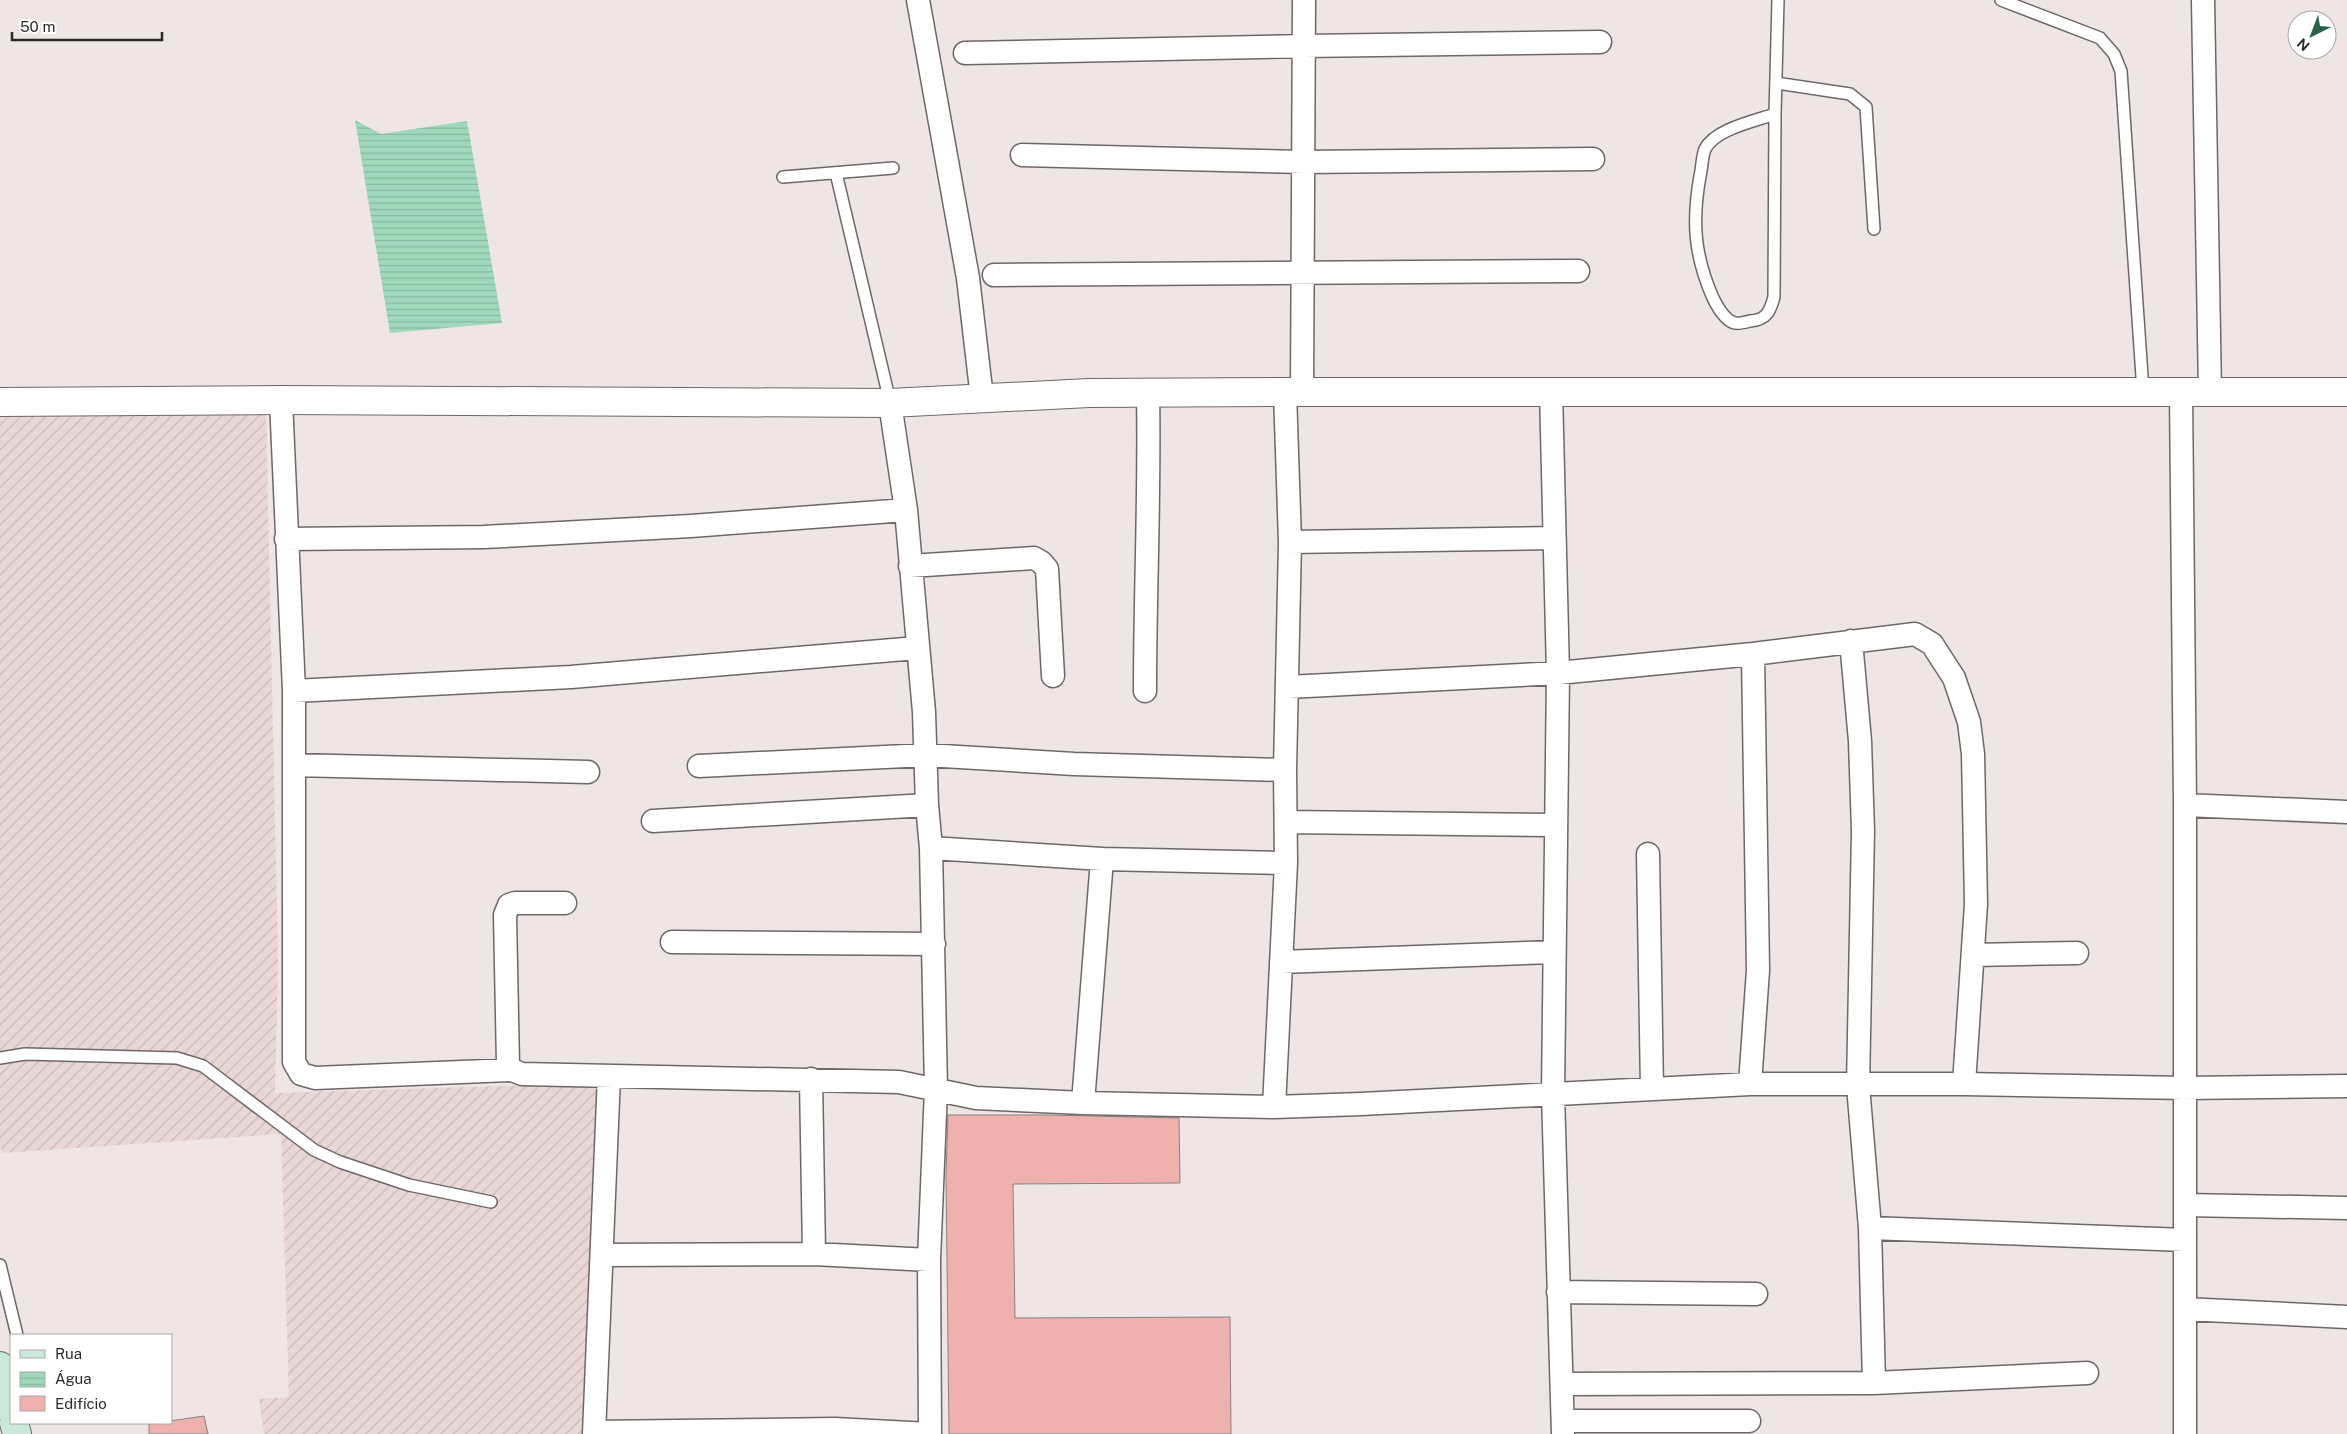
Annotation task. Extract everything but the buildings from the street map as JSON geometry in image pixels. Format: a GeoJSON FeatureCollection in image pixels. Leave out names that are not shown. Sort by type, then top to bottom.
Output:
{"type":"FeatureCollection","features":[{"type":"Feature","properties":{"kind":"main road"},"geometry":{"type":"LineString","coordinates":[[0,1366],[10,1406]]}},
{"type":"Feature","properties":{"kind":"street"},"geometry":{"type":"LineString","coordinates":[[918,0],[968,278],[982,398]]}},
{"type":"Feature","properties":{"kind":"street"},"geometry":{"type":"LineString","coordinates":[[1274,1106],[1286,863],[1285,770],[1294,392],[1303,274],[1304,0]]}},
{"type":"Feature","properties":{"kind":"street"},"geometry":{"type":"LineString","coordinates":[[2203,0],[2210,391]]}},
{"type":"Feature","properties":{"kind":"street"},"geometry":{"type":"LineString","coordinates":[[965,53],[1600,42]]}},
{"type":"Feature","properties":{"kind":"street"},"geometry":{"type":"LineString","coordinates":[[1022,155],[1304,162],[1593,159]]}},
{"type":"Feature","properties":{"kind":"street"},"geometry":{"type":"LineString","coordinates":[[994,275],[1578,271]]}},
{"type":"Feature","properties":{"kind":"street"},"geometry":{"type":"LineString","coordinates":[[1550,391],[1558,673],[1553,952],[1553,1094],[1558,1292],[1564,1428],[1749,1421]]}},
{"type":"Feature","properties":{"kind":"street"},"geometry":{"type":"LineString","coordinates":[[0,402],[281,400],[890,403],[1148,393],[1550,391],[2347,392]]}},
{"type":"Feature","properties":{"kind":"street"},"geometry":{"type":"LineString","coordinates":[[2181,391],[2186,1088],[2184,1434]]}},
{"type":"Feature","properties":{"kind":"street"},"geometry":{"type":"LineString","coordinates":[[1145,691],[1146,583],[1150,482],[1148,393]]}},
{"type":"Feature","properties":{"kind":"street"},"geometry":{"type":"LineString","coordinates":[[281,400],[294,691],[294,1062],[301,1074],[315,1078],[512,1070],[522,1074],[811,1079],[899,1082],[976,1098],[1083,1103],[1274,1106],[1750,1084],[1858,1086],[1964,1084],[2186,1088],[2347,1086]]}},
{"type":"Feature","properties":{"kind":"street"},"geometry":{"type":"LineString","coordinates":[[609,1076],[594,1433],[835,1429],[929,1434],[929,1260],[936,1090],[931,848],[927,805],[926,755],[906,510],[890,403]]}},
{"type":"Feature","properties":{"kind":"street"},"geometry":{"type":"LineString","coordinates":[[286,539],[484,538],[691,526],[906,510]]}},
{"type":"Feature","properties":{"kind":"street"},"geometry":{"type":"LineString","coordinates":[[1290,542],[1553,538]]}},
{"type":"Feature","properties":{"kind":"street"},"geometry":{"type":"LineString","coordinates":[[910,566],[1034,558],[1041,562],[1047,569],[1053,676]]}},
{"type":"Feature","properties":{"kind":"street"},"geometry":{"type":"LineString","coordinates":[[1288,687],[1558,673],[1753,654],[1915,634],[1932,644],[1954,678],[1969,722],[1974,754],[1976,832],[1973,955],[1964,1084]]}},
{"type":"Feature","properties":{"kind":"street"},"geometry":{"type":"LineString","coordinates":[[1851,641],[1860,741],[1863,831],[1858,1086],[1870,1228],[1874,1383]]}},
{"type":"Feature","properties":{"kind":"street"},"geometry":{"type":"LineString","coordinates":[[294,691],[571,678],[917,648]]}},
{"type":"Feature","properties":{"kind":"street"},"geometry":{"type":"LineString","coordinates":[[1750,1084],[1758,970],[1753,654]]}},
{"type":"Feature","properties":{"kind":"street"},"geometry":{"type":"LineString","coordinates":[[699,766],[926,755],[1074,764],[1285,770]]}},
{"type":"Feature","properties":{"kind":"street"},"geometry":{"type":"LineString","coordinates":[[294,766],[588,772]]}},
{"type":"Feature","properties":{"kind":"street"},"geometry":{"type":"LineString","coordinates":[[653,821],[927,805]]}},
{"type":"Feature","properties":{"kind":"street"},"geometry":{"type":"LineString","coordinates":[[2185,805],[2347,812]]}},
{"type":"Feature","properties":{"kind":"street"},"geometry":{"type":"LineString","coordinates":[[1286,822],[1555,825]]}},
{"type":"Feature","properties":{"kind":"street"},"geometry":{"type":"LineString","coordinates":[[931,848],[1102,859],[1286,863]]}},
{"type":"Feature","properties":{"kind":"street"},"geometry":{"type":"LineString","coordinates":[[1648,854],[1652,1089]]}},
{"type":"Feature","properties":{"kind":"street"},"geometry":{"type":"LineString","coordinates":[[1083,1103],[1102,859]]}},
{"type":"Feature","properties":{"kind":"street"},"geometry":{"type":"LineString","coordinates":[[512,1070],[508,1065],[506,908],[515,903],[565,904]]}},
{"type":"Feature","properties":{"kind":"street"},"geometry":{"type":"LineString","coordinates":[[672,942],[934,944]]}},
{"type":"Feature","properties":{"kind":"street"},"geometry":{"type":"LineString","coordinates":[[1281,962],[1553,952]]}},
{"type":"Feature","properties":{"kind":"street"},"geometry":{"type":"LineString","coordinates":[[1973,955],[2077,953]]}},
{"type":"Feature","properties":{"kind":"street"},"geometry":{"type":"LineString","coordinates":[[811,1079],[814,1254]]}},
{"type":"Feature","properties":{"kind":"street"},"geometry":{"type":"LineString","coordinates":[[2185,1205],[2347,1208]]}},
{"type":"Feature","properties":{"kind":"street"},"geometry":{"type":"LineString","coordinates":[[1870,1228],[2185,1240]]}},
{"type":"Feature","properties":{"kind":"street"},"geometry":{"type":"LineString","coordinates":[[602,1254],[814,1254],[929,1260]]}},
{"type":"Feature","properties":{"kind":"street"},"geometry":{"type":"LineString","coordinates":[[1558,1292],[1756,1294]]}},
{"type":"Feature","properties":{"kind":"street"},"geometry":{"type":"LineString","coordinates":[[2185,1309],[2347,1317]]}},
{"type":"Feature","properties":{"kind":"street"},"geometry":{"type":"LineString","coordinates":[[1562,1384],[1874,1383],[2087,1373]]}},
{"type":"Feature","properties":{"kind":"lane"},"geometry":{"type":"LineString","coordinates":[[1775,114],[1732,128],[1716,138],[1705,150],[1695,205],[1696,249],[1705,280],[1717,306],[1734,323],[1760,321],[1770,311],[1774,297],[1778,0]]}},
{"type":"Feature","properties":{"kind":"lane"},"geometry":{"type":"LineString","coordinates":[[2001,0],[2100,38],[2114,54],[2121,71],[2144,391]]}},
{"type":"Feature","properties":{"kind":"lane"},"geometry":{"type":"LineString","coordinates":[[1776,83],[1850,94],[1866,107],[1874,229]]}},
{"type":"Feature","properties":{"kind":"lane"},"geometry":{"type":"LineString","coordinates":[[783,177],[893,168]]}},
{"type":"Feature","properties":{"kind":"lane"},"geometry":{"type":"LineString","coordinates":[[836,173],[890,403]]}},
{"type":"Feature","properties":{"kind":"lane"},"geometry":{"type":"LineString","coordinates":[[0,1058],[34,1054],[177,1058],[203,1066],[314,1150],[340,1162],[409,1184],[490,1202]]}},
{"type":"Feature","properties":{"kind":"lane"},"geometry":{"type":"LineString","coordinates":[[0,1265],[17,1334]]}},
{"type":"Feature","properties":{"kind":"shaded area"},"geometry":{"type":"Polygon","coordinates":[[[0,410],[266,412],[278,959],[275,1093],[600,1083],[584,1434],[264,1434],[259,1399],[289,1397],[281,1134],[2,1153],[0,1146],[0,410]]]}},
{"type":"Feature","properties":{"kind":"water"},"geometry":{"type":"Polygon","coordinates":[[[355,120],[381,134],[467,121],[502,323],[390,333],[355,120]]]}}]}
